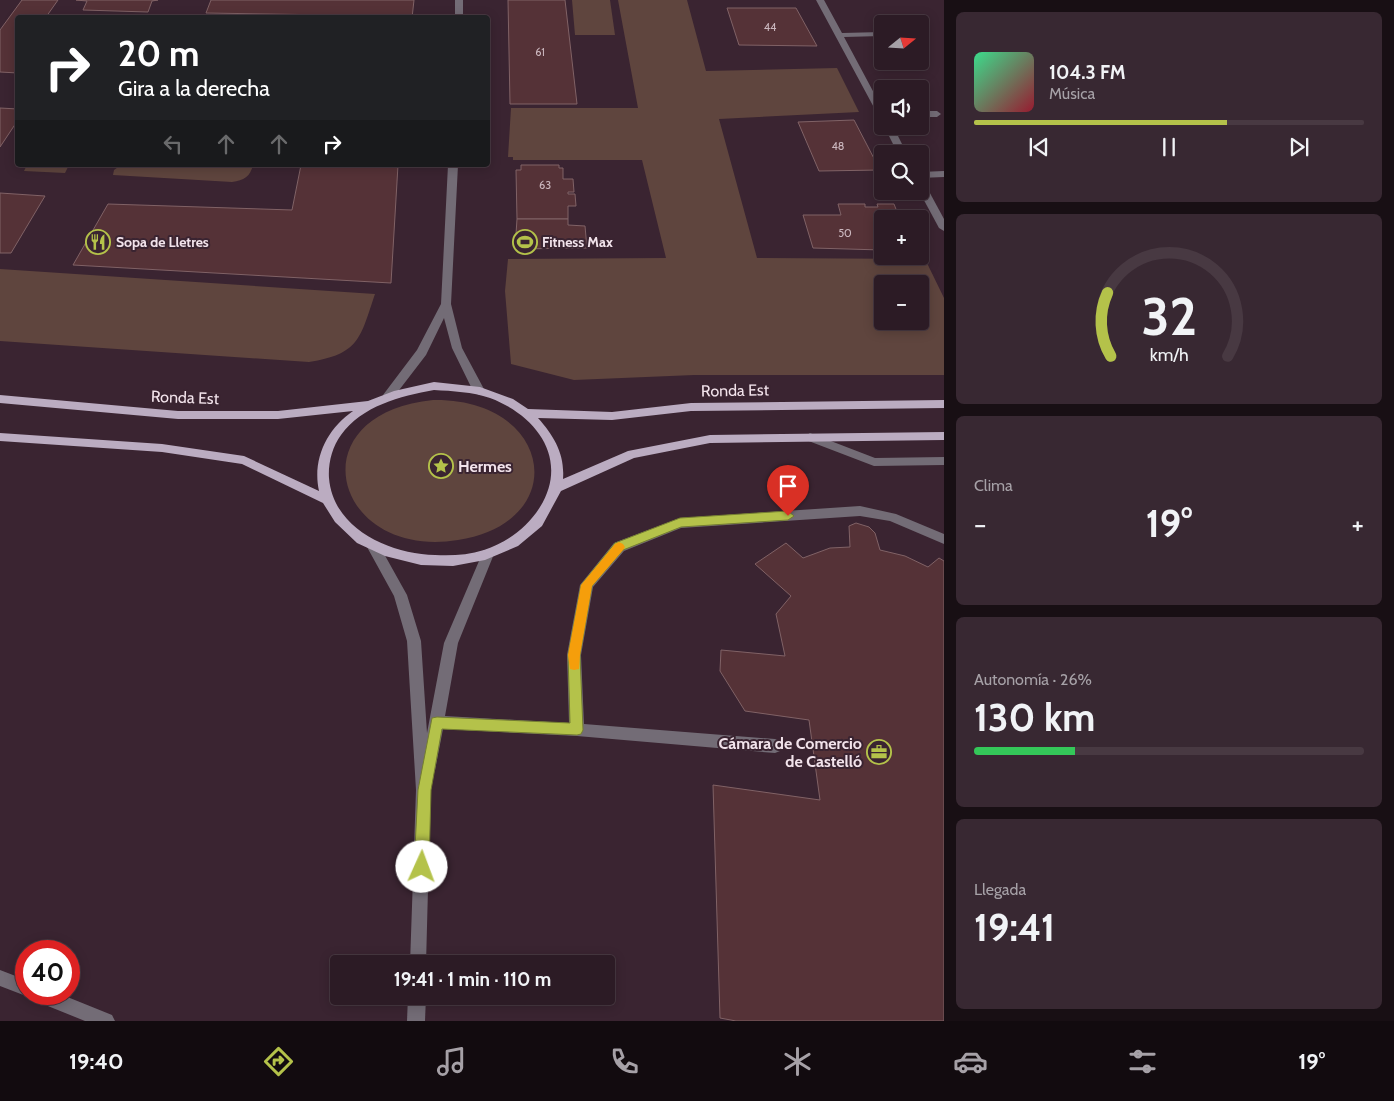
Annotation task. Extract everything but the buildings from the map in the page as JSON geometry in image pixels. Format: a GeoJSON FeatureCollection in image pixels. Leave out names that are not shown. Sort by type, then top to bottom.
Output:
{"type":"FeatureCollection","features":[{"type":"Feature","properties":{"kind":"main road"},"geometry":{"type":"LineString","coordinates":[[434,386],[461,387],[479,391],[498,396],[527,413],[540,426],[553,447],[558,468],[556,488],[550,506],[534,527],[513,542],[488,554],[457,561],[429,562],[403,558],[373,547],[347,529],[334,513],[327,500],[323,470],[329,447],[344,425],[369,405],[389,395],[434,386]]}},
{"type":"Feature","properties":{"kind":"main road","name":"Ronda Est"},"geometry":{"type":"LineString","coordinates":[[0,400],[178,414],[278,415],[369,405]]}},
{"type":"Feature","properties":{"kind":"main road","name":"Ronda Est"},"geometry":{"type":"LineString","coordinates":[[527,413],[612,416],[691,407],[944,404]]}},
{"type":"Feature","properties":{"kind":"main road"},"geometry":{"type":"LineString","coordinates":[[556,488],[632,454],[710,439],[810,436],[944,436]]}},
{"type":"Feature","properties":{"kind":"main road"},"geometry":{"type":"LineString","coordinates":[[0,437],[162,448],[244,460],[327,500]]}},
{"type":"Feature","properties":{"kind":"street"},"geometry":{"type":"LineString","coordinates":[[459,15],[460,0]]}},
{"type":"Feature","properties":{"kind":"street"},"geometry":{"type":"LineString","coordinates":[[820,0],[874,100]]}},
{"type":"Feature","properties":{"kind":"street"},"geometry":{"type":"LineString","coordinates":[[839,35],[874,34]]}},
{"type":"Feature","properties":{"kind":"street"},"geometry":{"type":"LineString","coordinates":[[929,114],[937,114]]}},
{"type":"Feature","properties":{"kind":"street"},"geometry":{"type":"LineString","coordinates":[[453,167],[446,304],[457,348],[479,391]]}},
{"type":"Feature","properties":{"kind":"street"},"geometry":{"type":"LineString","coordinates":[[929,175],[944,174]]}},
{"type":"Feature","properties":{"kind":"street"},"geometry":{"type":"LineString","coordinates":[[929,200],[944,228]]}},
{"type":"Feature","properties":{"kind":"street"},"geometry":{"type":"LineString","coordinates":[[389,395],[422,352],[446,304]]}},
{"type":"Feature","properties":{"kind":"street"},"geometry":{"type":"LineString","coordinates":[[810,436],[874,462],[944,461]]}},
{"type":"Feature","properties":{"kind":"street"},"geometry":{"type":"LineString","coordinates":[[577,730],[574,655],[587,585],[619,547],[680,523],[860,511],[892,517],[944,539]]}},
{"type":"Feature","properties":{"kind":"street"},"geometry":{"type":"LineString","coordinates":[[373,547],[400,595],[414,641],[424,790],[418,955]]}},
{"type":"Feature","properties":{"kind":"street"},"geometry":{"type":"LineString","coordinates":[[424,790],[451,644],[488,554]]}},
{"type":"Feature","properties":{"kind":"street"},"geometry":{"type":"LineString","coordinates":[[437,722],[577,730],[775,746]]}},
{"type":"Feature","properties":{"kind":"street"},"geometry":{"type":"LineString","coordinates":[[0,978],[15,984]]}},
{"type":"Feature","properties":{"kind":"street"},"geometry":{"type":"LineString","coordinates":[[66,1005],[106,1021]]}},
{"type":"Feature","properties":{"kind":"street"},"geometry":{"type":"LineString","coordinates":[[416,1021],[417,1005]]}},
{"type":"Feature","properties":{"kind":"shaded area"},"geometry":{"type":"Polygon","coordinates":[[[572,0],[610,0],[615,35],[575,35],[572,0]]]}},
{"type":"Feature","properties":{"kind":"shaded area"},"geometry":{"type":"Polygon","coordinates":[[[618,0],[687,0],[706,71],[837,68],[859,112],[719,119],[757,258],[874,259],[874,265],[928,265],[944,298],[944,375],[694,375],[574,380],[511,364],[505,291],[508,259],[666,258],[642,160],[513,160],[513,157],[508,157],[511,108],[638,108],[618,0]]]}},
{"type":"Feature","properties":{"kind":"shaded area"},"geometry":{"type":"Polygon","coordinates":[[[26,167],[68,167],[65,173],[24,171],[26,167]]]}},
{"type":"Feature","properties":{"kind":"shaded area"},"geometry":{"type":"Polygon","coordinates":[[[118,167],[252,167],[246,177],[232,182],[113,175],[114,170],[118,167]]]}},
{"type":"Feature","properties":{"kind":"shaded area"},"geometry":{"type":"Polygon","coordinates":[[[0,269],[375,294],[366,322],[356,342],[339,354],[309,362],[0,341],[0,269]]]}},
{"type":"Feature","properties":{"kind":"shaded area"},"geometry":{"type":"Polygon","coordinates":[[[433,400],[473,405],[504,418],[524,439],[534,462],[532,487],[519,510],[495,529],[458,540],[415,540],[382,529],[359,508],[347,483],[347,456],[361,431],[389,411],[433,400]]]}},
{"type":"Feature","properties":{"kind":"slow traffic"},"geometry":{"type":"LineString","coordinates":[[574,665],[574,655],[587,585],[590,579],[619,547]]}},
{"type":"Feature","properties":{"kind":"place","name":"Sopa de Lletres"},"geometry":{"type":"Point","coordinates":[98,242]}},
{"type":"Feature","properties":{"kind":"place","name":"Fitness Max"},"geometry":{"type":"Point","coordinates":[525,242]}},
{"type":"Feature","properties":{"kind":"place","name":"Hermes"},"geometry":{"type":"Point","coordinates":[441,466]}},
{"type":"Feature","properties":{"kind":"place","name":"Cámara de Comercio de Castelló"},"geometry":{"type":"Point","coordinates":[879,752]}},
{"type":"Feature","properties":{"kind":"route"},"geometry":{"type":"LineString","coordinates":[[422,867],[424,790],[437,722],[577,730],[574,655],[587,585],[590,579],[619,547],[680,523],[788,516]]}}]}
